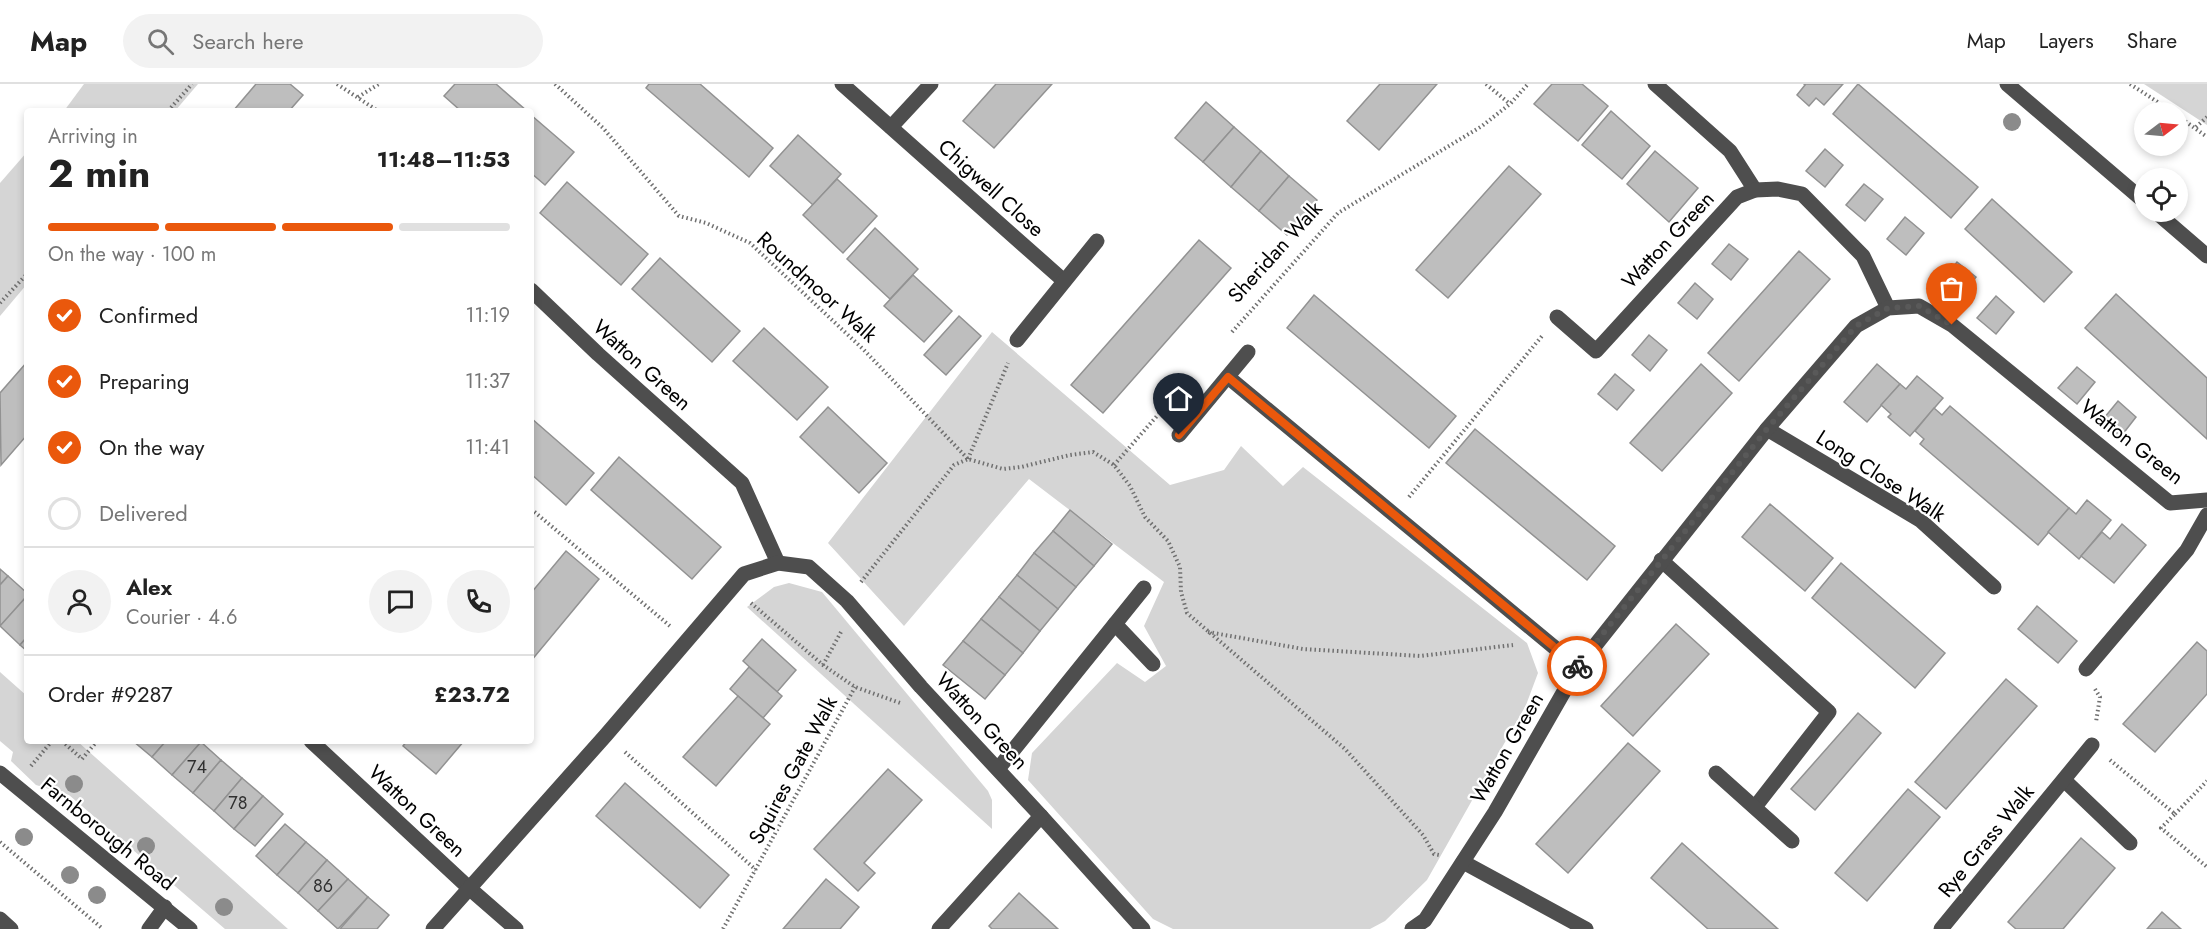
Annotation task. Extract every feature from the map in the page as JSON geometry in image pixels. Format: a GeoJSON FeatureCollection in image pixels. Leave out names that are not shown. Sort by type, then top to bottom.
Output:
{"type":"FeatureCollection","features":[{"type":"Feature","properties":{"kind":"street","name":"Chigwell Close"},"geometry":{"type":"LineString","coordinates":[[842,84],[1064,281]]}},
{"type":"Feature","properties":{"kind":"street"},"geometry":{"type":"LineString","coordinates":[[891,127],[931,84]]}},
{"type":"Feature","properties":{"kind":"street"},"geometry":{"type":"LineString","coordinates":[[1655,84],[1730,151],[1755,190],[1778,189],[1802,194],[1863,256],[1888,308]]}},
{"type":"Feature","properties":{"kind":"street"},"geometry":{"type":"LineString","coordinates":[[2007,84],[2134,193]]}},
{"type":"Feature","properties":{"kind":"street","name":"Watton Green"},"geometry":{"type":"LineString","coordinates":[[1557,317],[1596,351],[1737,197],[1755,190]]}},
{"type":"Feature","properties":{"kind":"street"},"geometry":{"type":"LineString","coordinates":[[2168,222],[2207,255]]}},
{"type":"Feature","properties":{"kind":"street"},"geometry":{"type":"LineString","coordinates":[[1017,340],[1097,241]]}},
{"type":"Feature","properties":{"kind":"street","name":"Watton Green"},"geometry":{"type":"LineString","coordinates":[[534,293],[598,354],[742,483],[778,563]]}},
{"type":"Feature","properties":{"kind":"street","name":"Watton Green"},"geometry":{"type":"LineString","coordinates":[[1412,929],[1425,920],[1495,812],[1578,667],[1767,429],[1856,326],[1888,308],[1919,306],[1952,325],[2170,503],[2207,500]]}},
{"type":"Feature","properties":{"kind":"street"},"geometry":{"type":"LineString","coordinates":[[1179,435],[1248,352]]}},
{"type":"Feature","properties":{"kind":"street"},"geometry":{"type":"LineString","coordinates":[[1228,377],[1578,667]]}},
{"type":"Feature","properties":{"kind":"street","name":"Long Close Walk"},"geometry":{"type":"LineString","coordinates":[[1767,429],[1920,520],[1994,587]]}},
{"type":"Feature","properties":{"kind":"street"},"geometry":{"type":"LineString","coordinates":[[2086,669],[2187,550],[2207,515]]}},
{"type":"Feature","properties":{"kind":"street"},"geometry":{"type":"LineString","coordinates":[[1661,560],[1829,712],[1755,807]]}},
{"type":"Feature","properties":{"kind":"street","name":"Watton Green"},"geometry":{"type":"LineString","coordinates":[[433,929],[606,735],[744,574],[778,563],[809,567],[850,605],[921,687],[1143,929]]}},
{"type":"Feature","properties":{"kind":"street"},"geometry":{"type":"LineString","coordinates":[[998,769],[1144,588]]}},
{"type":"Feature","properties":{"kind":"street"},"geometry":{"type":"LineString","coordinates":[[1115,624],[1153,664]]}},
{"type":"Feature","properties":{"kind":"street","name":"Watton Green"},"geometry":{"type":"LineString","coordinates":[[313,744],[516,929]]}},
{"type":"Feature","properties":{"kind":"street","name":"Rye Grass Walk"},"geometry":{"type":"LineString","coordinates":[[1941,929],[2092,745]]}},
{"type":"Feature","properties":{"kind":"street","name":"Farnborough Road"},"geometry":{"type":"LineString","coordinates":[[0,773],[190,929]]}},
{"type":"Feature","properties":{"kind":"street"},"geometry":{"type":"LineString","coordinates":[[1716,773],[1792,841]]}},
{"type":"Feature","properties":{"kind":"street","name":"Rye Grass Walk"},"geometry":{"type":"LineString","coordinates":[[2064,780],[2130,843]]}},
{"type":"Feature","properties":{"kind":"street"},"geometry":{"type":"LineString","coordinates":[[939,929],[1041,816]]}},
{"type":"Feature","properties":{"kind":"street"},"geometry":{"type":"LineString","coordinates":[[1463,862],[1586,929]]}},
{"type":"Feature","properties":{"kind":"street"},"geometry":{"type":"LineString","coordinates":[[148,929],[165,908]]}},
{"type":"Feature","properties":{"kind":"street"},"geometry":{"type":"LineString","coordinates":[[0,919],[11,929]]}},
{"type":"Feature","properties":{"kind":"path"},"geometry":{"type":"LineString","coordinates":[[171,108],[192,84]]}},
{"type":"Feature","properties":{"kind":"path"},"geometry":{"type":"LineString","coordinates":[[337,84],[374,108]]}},
{"type":"Feature","properties":{"kind":"path"},"geometry":{"type":"LineString","coordinates":[[358,97],[379,84]]}},
{"type":"Feature","properties":{"kind":"path","name":"Roundmoor Walk"},"geometry":{"type":"LineString","coordinates":[[555,84],[603,128],[680,216],[706,223],[750,243],[863,349],[968,459]]}},
{"type":"Feature","properties":{"kind":"path"},"geometry":{"type":"LineString","coordinates":[[1486,84],[1510,104]]}},
{"type":"Feature","properties":{"kind":"path","name":"Sheridan Walk"},"geometry":{"type":"LineString","coordinates":[[1230,334],[1338,213],[1482,126],[1510,104],[1528,84]]}},
{"type":"Feature","properties":{"kind":"path"},"geometry":{"type":"LineString","coordinates":[[2130,84],[2158,102]]}},
{"type":"Feature","properties":{"kind":"path"},"geometry":{"type":"LineString","coordinates":[[2196,127],[2207,117]]}},
{"type":"Feature","properties":{"kind":"path"},"geometry":{"type":"LineString","coordinates":[[2188,122],[2207,137]]}},
{"type":"Feature","properties":{"kind":"path"},"geometry":{"type":"LineString","coordinates":[[0,303],[24,277]]}},
{"type":"Feature","properties":{"kind":"path"},"geometry":{"type":"LineString","coordinates":[[1395,515],[1557,317]]}},
{"type":"Feature","properties":{"kind":"path"},"geometry":{"type":"LineString","coordinates":[[968,459],[1017,340]]}},
{"type":"Feature","properties":{"kind":"path"},"geometry":{"type":"LineString","coordinates":[[1114,465],[1191,378]]}},
{"type":"Feature","properties":{"kind":"path"},"geometry":{"type":"LineString","coordinates":[[823,665],[850,605],[954,465],[968,459],[1003,469],[1021,468],[1070,455],[1093,452],[1114,465],[1130,486],[1145,518],[1168,541],[1180,567],[1181,592],[1187,613],[1345,749],[1423,835],[1434,854],[1463,862]]}},
{"type":"Feature","properties":{"kind":"path"},"geometry":{"type":"LineString","coordinates":[[534,512],[686,640]]}},
{"type":"Feature","properties":{"kind":"path"},"geometry":{"type":"LineString","coordinates":[[733,587],[823,665],[855,687]]}},
{"type":"Feature","properties":{"kind":"path"},"geometry":{"type":"LineString","coordinates":[[1207,632],[1303,649],[1420,656],[1546,641]]}},
{"type":"Feature","properties":{"kind":"path"},"geometry":{"type":"LineString","coordinates":[[2086,669],[2100,697],[2092,745],[2175,814]]}},
{"type":"Feature","properties":{"kind":"path","name":"Squires Gate Walk"},"geometry":{"type":"LineString","coordinates":[[723,929],[855,687],[903,704],[921,687]]}},
{"type":"Feature","properties":{"kind":"path","name":"Squires Gate Walk"},"geometry":{"type":"LineString","coordinates":[[606,735],[756,870]]}},
{"type":"Feature","properties":{"kind":"path"},"geometry":{"type":"LineString","coordinates":[[65,744],[82,759],[95,744]]}},
{"type":"Feature","properties":{"kind":"path"},"geometry":{"type":"LineString","coordinates":[[2207,781],[2161,828],[2207,867]]}},
{"type":"Feature","properties":{"kind":"path"},"geometry":{"type":"LineString","coordinates":[[0,842],[103,929]]}},
{"type":"Feature","properties":{"kind":"shaded area"},"geometry":{"type":"Polygon","coordinates":[[[84,84],[198,84],[178,108],[66,108],[84,84]]]}},
{"type":"Feature","properties":{"kind":"shaded area"},"geometry":{"type":"Polygon","coordinates":[[[2144,84],[2207,84],[2207,125],[2188,113],[2188,102],[2172,102],[2144,84]]]}},
{"type":"Feature","properties":{"kind":"shaded area"},"geometry":{"type":"Polygon","coordinates":[[[24,155],[24,288],[0,316],[0,183],[24,155]]]}},
{"type":"Feature","properties":{"kind":"shaded area"},"geometry":{"type":"Polygon","coordinates":[[[992,332],[1170,485],[1224,470],[1241,446],[1283,486],[1303,467],[1527,643],[1538,673],[1526,705],[1427,880],[1385,921],[1370,929],[1173,929],[1153,919],[1028,780],[1032,753],[1117,663],[1145,682],[1166,666],[1144,626],[1164,582],[1029,479],[904,626],[828,543],[992,332]]]}},
{"type":"Feature","properties":{"kind":"shaded area"},"geometry":{"type":"Polygon","coordinates":[[[789,583],[822,592],[988,791],[992,800],[992,829],[747,607],[774,587],[789,583]]]}},
{"type":"Feature","properties":{"kind":"shaded area"},"geometry":{"type":"Polygon","coordinates":[[[0,672],[24,693],[24,744],[80,744],[288,929],[225,929],[69,795],[36,785],[11,761],[13,752],[0,741],[0,672]]]}},
{"type":"Feature","properties":{"kind":"building"},"geometry":{"type":"Polygon","coordinates":[[[256,84],[290,84],[303,95],[292,108],[236,108],[256,84]]]}},
{"type":"Feature","properties":{"kind":"building"},"geometry":{"type":"Polygon","coordinates":[[[455,84],[496,84],[524,108],[458,108],[444,96],[455,84]]]}},
{"type":"Feature","properties":{"kind":"building"},"geometry":{"type":"Polygon","coordinates":[[[649,84],[700,84],[773,148],[749,177],[646,88],[649,84]]]}},
{"type":"Feature","properties":{"kind":"building"},"geometry":{"type":"Polygon","coordinates":[[[996,84],[1052,84],[994,148],[963,121],[996,84]]]}},
{"type":"Feature","properties":{"kind":"building"},"geometry":{"type":"Polygon","coordinates":[[[1380,84],[1437,84],[1379,150],[1347,121],[1380,84]]]}},
{"type":"Feature","properties":{"kind":"building"},"geometry":{"type":"Polygon","coordinates":[[[1552,84],[1582,84],[1608,106],[1578,141],[1534,104],[1552,84]]]}},
{"type":"Feature","properties":{"kind":"building"},"geometry":{"type":"Polygon","coordinates":[[[1804,84],[1843,84],[1824,105],[1816,98],[1809,106],[1797,95],[1804,84]]]}},
{"type":"Feature","properties":{"kind":"building"},"geometry":{"type":"Polygon","coordinates":[[[1858,84],[1978,187],[1951,218],[1833,114],[1858,84]]]}},
{"type":"Feature","properties":{"kind":"building"},"geometry":{"type":"Polygon","coordinates":[[[1206,102],[1234,127],[1203,162],[1175,138],[1206,102]]]}},
{"type":"Feature","properties":{"kind":"building"},"geometry":{"type":"Polygon","coordinates":[[[1611,111],[1650,146],[1622,179],[1582,145],[1611,111]]]}},
{"type":"Feature","properties":{"kind":"building"},"geometry":{"type":"Polygon","coordinates":[[[534,118],[574,152],[545,185],[534,176],[534,118]]]}},
{"type":"Feature","properties":{"kind":"building"},"geometry":{"type":"Polygon","coordinates":[[[1234,127],[1261,151],[1231,187],[1203,162],[1234,127]]]}},
{"type":"Feature","properties":{"kind":"building"},"geometry":{"type":"Polygon","coordinates":[[[798,135],[841,174],[813,205],[770,166],[798,135]]]}},
{"type":"Feature","properties":{"kind":"building"},"geometry":{"type":"Polygon","coordinates":[[[1825,149],[1843,165],[1825,187],[1806,171],[1825,149]]]}},
{"type":"Feature","properties":{"kind":"building"},"geometry":{"type":"Polygon","coordinates":[[[1261,151],[1289,176],[1259,211],[1231,187],[1261,151]]]}},
{"type":"Feature","properties":{"kind":"building"},"geometry":{"type":"Polygon","coordinates":[[[1655,151],[1698,188],[1669,222],[1627,184],[1655,151]]]}},
{"type":"Feature","properties":{"kind":"building"},"geometry":{"type":"Polygon","coordinates":[[[1509,166],[1541,194],[1448,298],[1416,270],[1509,166]]]}},
{"type":"Feature","properties":{"kind":"building"},"geometry":{"type":"Polygon","coordinates":[[[1289,176],[1317,200],[1287,235],[1259,211],[1289,176]]]}},
{"type":"Feature","properties":{"kind":"building"},"geometry":{"type":"Polygon","coordinates":[[[837,179],[877,216],[843,253],[803,215],[837,179]]]}},
{"type":"Feature","properties":{"kind":"building"},"geometry":{"type":"Polygon","coordinates":[[[567,182],[648,254],[621,285],[540,213],[567,182]]]}},
{"type":"Feature","properties":{"kind":"building"},"geometry":{"type":"Polygon","coordinates":[[[1864,184],[1883,199],[1865,221],[1846,205],[1864,184]]]}},
{"type":"Feature","properties":{"kind":"building"},"geometry":{"type":"Polygon","coordinates":[[[1992,199],[2072,272],[2044,302],[1965,229],[1992,199]]]}},
{"type":"Feature","properties":{"kind":"building"},"geometry":{"type":"Polygon","coordinates":[[[1905,217],[1924,233],[1906,255],[1887,239],[1905,217]]]}},
{"type":"Feature","properties":{"kind":"building"},"geometry":{"type":"Polygon","coordinates":[[[875,228],[918,269],[890,299],[847,259],[875,228]]]}},
{"type":"Feature","properties":{"kind":"building"},"geometry":{"type":"Polygon","coordinates":[[[1199,240],[1231,268],[1103,413],[1071,385],[1199,240]]]}},
{"type":"Feature","properties":{"kind":"building"},"geometry":{"type":"Polygon","coordinates":[[[1729,244],[1748,259],[1731,280],[1712,264],[1729,244]]]}},
{"type":"Feature","properties":{"kind":"building"},"geometry":{"type":"Polygon","coordinates":[[[1799,251],[1830,279],[1739,381],[1708,353],[1799,251]]]}},
{"type":"Feature","properties":{"kind":"building"},"geometry":{"type":"Polygon","coordinates":[[[660,258],[740,331],[712,362],[632,289],[660,258]]]}},
{"type":"Feature","properties":{"kind":"building"},"geometry":{"type":"Polygon","coordinates":[[[1957,262],[1976,277],[1958,299],[1940,283],[1957,262]]]}},
{"type":"Feature","properties":{"kind":"building"},"geometry":{"type":"Polygon","coordinates":[[[913,275],[952,311],[924,342],[884,306],[913,275]]]}},
{"type":"Feature","properties":{"kind":"building"},"geometry":{"type":"Polygon","coordinates":[[[1695,283],[1713,299],[1697,319],[1678,303],[1695,283]]]}},
{"type":"Feature","properties":{"kind":"building"},"geometry":{"type":"Polygon","coordinates":[[[2116,294],[2207,378],[2207,439],[2085,328],[2116,294]]]}},
{"type":"Feature","properties":{"kind":"building"},"geometry":{"type":"Polygon","coordinates":[[[1314,295],[1456,416],[1429,448],[1287,328],[1314,295]]]}},
{"type":"Feature","properties":{"kind":"building"},"geometry":{"type":"Polygon","coordinates":[[[1996,296],[2014,312],[1996,334],[1977,318],[1996,296]]]}},
{"type":"Feature","properties":{"kind":"building"},"geometry":{"type":"Polygon","coordinates":[[[959,316],[981,336],[946,375],[924,355],[959,316]]]}},
{"type":"Feature","properties":{"kind":"building"},"geometry":{"type":"Polygon","coordinates":[[[764,328],[828,387],[797,420],[733,361],[764,328]]]}},
{"type":"Feature","properties":{"kind":"building"},"geometry":{"type":"Polygon","coordinates":[[[1649,335],[1667,350],[1650,371],[1632,355],[1649,335]]]}},
{"type":"Feature","properties":{"kind":"building"},"geometry":{"type":"Polygon","coordinates":[[[1701,364],[1732,393],[1662,471],[1630,443],[1701,364]]]}},
{"type":"Feature","properties":{"kind":"building"},"geometry":{"type":"Polygon","coordinates":[[[1877,364],[1900,384],[1867,422],[1844,402],[1877,364]]]}},
{"type":"Feature","properties":{"kind":"building"},"geometry":{"type":"Polygon","coordinates":[[[24,365],[24,438],[1,465],[0,393],[24,365]]]}},
{"type":"Feature","properties":{"kind":"building"},"geometry":{"type":"Polygon","coordinates":[[[2077,367],[2095,382],[2077,404],[2058,388],[2077,367]]]}},
{"type":"Feature","properties":{"kind":"building"},"geometry":{"type":"Polygon","coordinates":[[[1615,374],[1634,390],[1617,410],[1598,394],[1615,374]]]}},
{"type":"Feature","properties":{"kind":"building"},"geometry":{"type":"Polygon","coordinates":[[[1917,376],[1943,398],[1910,436],[1888,417],[1891,414],[1881,405],[1900,384],[1906,389],[1917,376]]]}},
{"type":"Feature","properties":{"kind":"building"},"geometry":{"type":"Polygon","coordinates":[[[2118,401],[2136,417],[2119,439],[2100,423],[2118,401]]]}},
{"type":"Feature","properties":{"kind":"building"},"geometry":{"type":"Polygon","coordinates":[[[1950,406],[2069,508],[2038,545],[1920,444],[1924,439],[1915,431],[1934,408],[1942,415],[1950,406]]]}},
{"type":"Feature","properties":{"kind":"building"},"geometry":{"type":"Polygon","coordinates":[[[828,407],[887,463],[859,493],[800,437],[828,407]]]}},
{"type":"Feature","properties":{"kind":"building"},"geometry":{"type":"Polygon","coordinates":[[[534,421],[594,473],[566,505],[534,477],[534,421]]]}},
{"type":"Feature","properties":{"kind":"building"},"geometry":{"type":"Polygon","coordinates":[[[1475,429],[1615,546],[1587,580],[1446,463],[1475,429]]]}},
{"type":"Feature","properties":{"kind":"building"},"geometry":{"type":"Polygon","coordinates":[[[619,457],[721,547],[692,579],[591,490],[619,457]]]}},
{"type":"Feature","properties":{"kind":"building"},"geometry":{"type":"Polygon","coordinates":[[[2087,500],[2111,520],[2079,559],[2048,532],[2069,508],[2076,514],[2087,500]]]}},
{"type":"Feature","properties":{"kind":"building"},"geometry":{"type":"Polygon","coordinates":[[[1770,504],[1833,558],[1805,591],[1742,537],[1770,504]]]}},
{"type":"Feature","properties":{"kind":"building"},"geometry":{"type":"Polygon","coordinates":[[[1070,510],[1112,544],[1094,566],[1053,531],[1070,510]]]}},
{"type":"Feature","properties":{"kind":"building"},"geometry":{"type":"Polygon","coordinates":[[[2122,524],[2146,545],[2114,583],[2081,556],[2102,532],[2110,539],[2122,524]]]}},
{"type":"Feature","properties":{"kind":"building"},"geometry":{"type":"Polygon","coordinates":[[[1053,531],[1094,566],[1076,587],[1034,553],[1053,531]]]}},
{"type":"Feature","properties":{"kind":"building"},"geometry":{"type":"Polygon","coordinates":[[[566,551],[599,579],[534,657],[534,589],[566,551]]]}},
{"type":"Feature","properties":{"kind":"building"},"geometry":{"type":"Polygon","coordinates":[[[1034,553],[1076,587],[1058,609],[1017,575],[1034,553]]]}},
{"type":"Feature","properties":{"kind":"building"},"geometry":{"type":"Polygon","coordinates":[[[1841,563],[1945,653],[1915,688],[1812,598],[1841,563]]]}},
{"type":"Feature","properties":{"kind":"building"},"geometry":{"type":"Polygon","coordinates":[[[0,569],[8,576],[0,585],[0,569]]]}},
{"type":"Feature","properties":{"kind":"building"},"geometry":{"type":"Polygon","coordinates":[[[1017,575],[1058,609],[1040,631],[999,597],[1017,575]]]}},
{"type":"Feature","properties":{"kind":"building"},"geometry":{"type":"Polygon","coordinates":[[[8,576],[24,590],[24,599],[0,626],[0,585],[8,576]]]}},
{"type":"Feature","properties":{"kind":"building"},"geometry":{"type":"Polygon","coordinates":[[[999,597],[1040,631],[1023,653],[981,619],[999,597]]]}},
{"type":"Feature","properties":{"kind":"building"},"geometry":{"type":"Polygon","coordinates":[[[24,599],[24,640],[20,645],[0,626],[24,599]]]}},
{"type":"Feature","properties":{"kind":"building"},"geometry":{"type":"Polygon","coordinates":[[[2037,606],[2077,641],[2058,663],[2018,629],[2037,606]]]}},
{"type":"Feature","properties":{"kind":"building"},"geometry":{"type":"Polygon","coordinates":[[[981,619],[1023,653],[1005,675],[963,641],[981,619]]]}},
{"type":"Feature","properties":{"kind":"building"},"geometry":{"type":"Polygon","coordinates":[[[1676,624],[1709,654],[1633,736],[1601,706],[1676,624]]]}},
{"type":"Feature","properties":{"kind":"building"},"geometry":{"type":"Polygon","coordinates":[[[762,639],[796,670],[777,692],[743,661],[762,639]]]}},
{"type":"Feature","properties":{"kind":"building"},"geometry":{"type":"Polygon","coordinates":[[[963,641],[1005,675],[985,699],[943,665],[963,641]]]}},
{"type":"Feature","properties":{"kind":"building"},"geometry":{"type":"Polygon","coordinates":[[[2197,642],[2207,651],[2207,694],[2155,752],[2123,724],[2197,642]]]}},
{"type":"Feature","properties":{"kind":"building"},"geometry":{"type":"Polygon","coordinates":[[[749,667],[782,696],[763,718],[730,689],[749,667]]]}},
{"type":"Feature","properties":{"kind":"building"},"geometry":{"type":"Polygon","coordinates":[[[2006,679],[2037,706],[1946,809],[1915,782],[2006,679]]]}},
{"type":"Feature","properties":{"kind":"building"},"geometry":{"type":"Polygon","coordinates":[[[738,696],[770,724],[716,786],[683,757],[738,696]]]}},
{"type":"Feature","properties":{"kind":"building"},"geometry":{"type":"Polygon","coordinates":[[[1858,713],[1881,733],[1815,810],[1791,789],[1858,713]]]}},
{"type":"Feature","properties":{"kind":"building"},"geometry":{"type":"Polygon","coordinates":[[[1628,743],[1660,771],[1568,873],[1536,844],[1628,743]]]}},
{"type":"Feature","properties":{"kind":"building"},"geometry":{"type":"Polygon","coordinates":[[[137,744],[163,744],[152,757],[137,744]]]}},
{"type":"Feature","properties":{"kind":"building"},"geometry":{"type":"Polygon","coordinates":[[[163,744],[199,744],[172,775],[152,757],[163,744]]]}},
{"type":"Feature","properties":{"kind":"building"},"geometry":{"type":"Polygon","coordinates":[[[199,744],[203,744],[221,760],[193,793],[172,775],[199,744]]]}},
{"type":"Feature","properties":{"kind":"building"},"geometry":{"type":"Polygon","coordinates":[[[405,744],[461,744],[436,774],[403,746],[405,744]]]}},
{"type":"Feature","properties":{"kind":"building"},"geometry":{"type":"Polygon","coordinates":[[[221,760],[242,778],[214,811],[193,793],[221,760]]]}},
{"type":"Feature","properties":{"kind":"building"},"geometry":{"type":"Polygon","coordinates":[[[888,769],[922,800],[864,863],[875,873],[858,891],[814,849],[888,769]]]}},
{"type":"Feature","properties":{"kind":"building"},"geometry":{"type":"Polygon","coordinates":[[[242,778],[263,796],[234,829],[214,811],[242,778]]]}},
{"type":"Feature","properties":{"kind":"building"},"geometry":{"type":"Polygon","coordinates":[[[625,783],[729,875],[700,908],[596,816],[625,783]]]}},
{"type":"Feature","properties":{"kind":"building"},"geometry":{"type":"Polygon","coordinates":[[[1908,789],[1940,817],[1867,901],[1835,873],[1908,789]]]}},
{"type":"Feature","properties":{"kind":"building"},"geometry":{"type":"Polygon","coordinates":[[[263,796],[283,814],[255,846],[234,829],[263,796]]]}},
{"type":"Feature","properties":{"kind":"building"},"geometry":{"type":"Polygon","coordinates":[[[285,824],[306,842],[277,875],[256,856],[285,824]]]}},
{"type":"Feature","properties":{"kind":"building"},"geometry":{"type":"Polygon","coordinates":[[[2081,838],[2115,868],[2063,929],[2016,929],[2008,922],[2081,838]]]}},
{"type":"Feature","properties":{"kind":"building"},"geometry":{"type":"Polygon","coordinates":[[[306,842],[327,860],[298,893],[277,875],[306,842]]]}},
{"type":"Feature","properties":{"kind":"building"},"geometry":{"type":"Polygon","coordinates":[[[1682,843],[1778,929],[1708,929],[1651,878],[1682,843]]]}},
{"type":"Feature","properties":{"kind":"building"},"geometry":{"type":"Polygon","coordinates":[[[327,860],[348,879],[318,911],[298,893],[327,860]]]}},
{"type":"Feature","properties":{"kind":"building"},"geometry":{"type":"Polygon","coordinates":[[[348,879],[368,897],[338,929],[318,911],[348,879]]]}},
{"type":"Feature","properties":{"kind":"building"},"geometry":{"type":"Polygon","coordinates":[[[826,879],[859,907],[840,929],[783,929],[826,879]]]}},
{"type":"Feature","properties":{"kind":"building"},"geometry":{"type":"Polygon","coordinates":[[[1019,893],[1058,929],[992,929],[989,926],[1019,893]]]}},
{"type":"Feature","properties":{"kind":"building"},"geometry":{"type":"Polygon","coordinates":[[[368,897],[389,915],[377,929],[340,929],[368,897]]]}},
{"type":"Feature","properties":{"kind":"building"},"geometry":{"type":"Polygon","coordinates":[[[2162,912],[2181,929],[2147,929],[2162,912]]]}},
{"type":"Feature","properties":{"kind":"way so far"},"geometry":{"type":"LineString","coordinates":[[1577,666],[1767,429],[1856,326],[1888,308],[1919,306],[1952,325]]}},
{"type":"Feature","properties":{"kind":"route"},"geometry":{"type":"LineString","coordinates":[[1179,435],[1228,377],[1577,666]]}}]}
